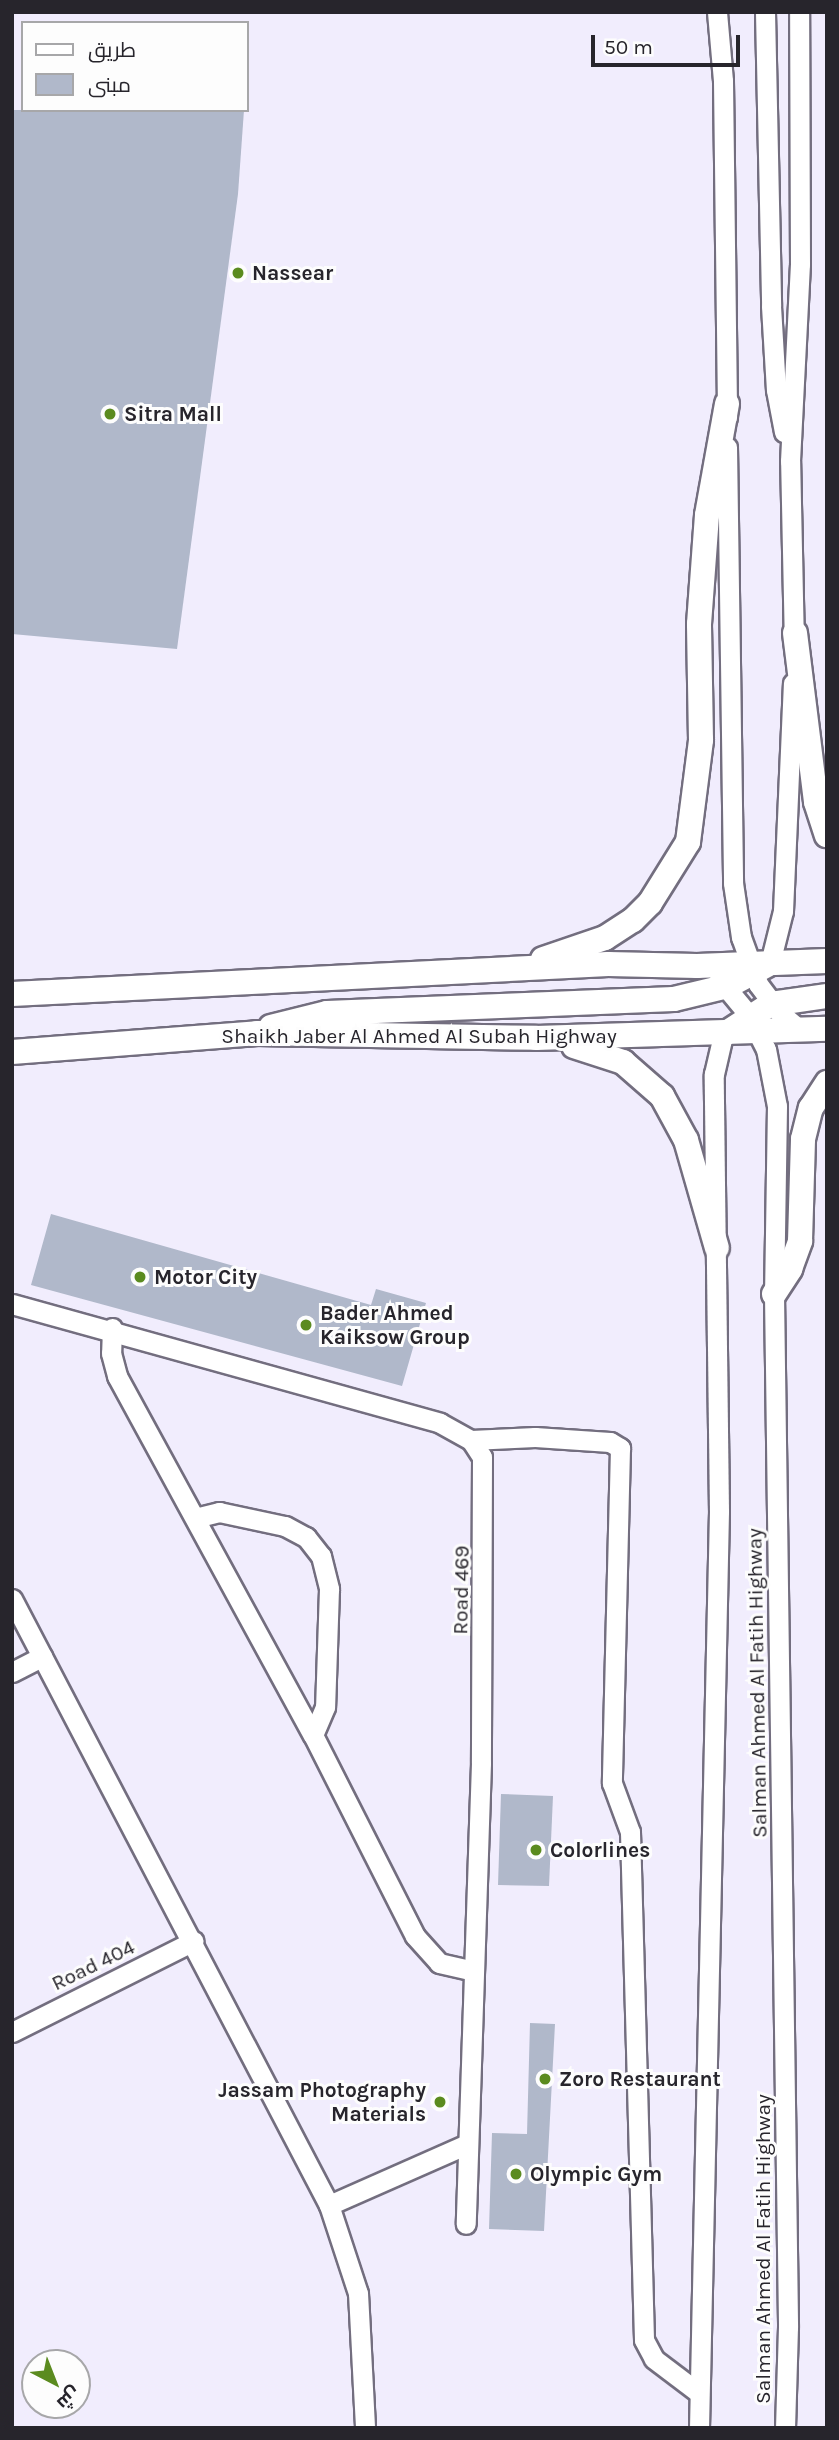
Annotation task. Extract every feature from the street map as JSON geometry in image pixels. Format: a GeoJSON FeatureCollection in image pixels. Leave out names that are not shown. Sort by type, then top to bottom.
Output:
{"type":"FeatureCollection","features":[{"type":"Feature","properties":{"kind":"main road"},"geometry":{"type":"LineString","coordinates":[[513,969],[605,938],[633,920],[650,902],[688,842],[701,740],[699,624],[707,515],[727,404]]}},
{"type":"Feature","properties":{"kind":"main road"},"geometry":{"type":"LineString","coordinates":[[795,633],[816,802],[827,835]]}},
{"type":"Feature","properties":{"kind":"main road"},"geometry":{"type":"LineString","coordinates":[[12,994],[608,964],[758,967],[827,961]]}},
{"type":"Feature","properties":{"kind":"main road"},"geometry":{"type":"LineString","coordinates":[[257,1033],[327,1013],[674,999],[727,986],[758,967]]}},
{"type":"Feature","properties":{"kind":"main road"},"geometry":{"type":"LineString","coordinates":[[753,1022],[771,1003],[827,996]]}},
{"type":"Feature","properties":{"kind":"main road","name":"Shaikh Jaber Al Ahmed Al Subah Highway"},"geometry":{"type":"LineString","coordinates":[[12,1052],[257,1033],[536,1038],[723,1035],[753,1022],[827,1029]]}},
{"type":"Feature","properties":{"kind":"main road"},"geometry":{"type":"LineString","coordinates":[[536,1038],[608,1054],[638,1072],[662,1096],[686,1140],[717,1248]]}},
{"type":"Feature","properties":{"kind":"main road"},"geometry":{"type":"LineString","coordinates":[[774,1294],[790,1269],[800,1241],[803,1139],[811,1108],[827,1083]]}},
{"type":"Feature","properties":{"kind":"street"},"geometry":{"type":"LineString","coordinates":[[717,12],[723,81],[730,846],[737,916],[771,1003],[799,1028]]}},
{"type":"Feature","properties":{"kind":"street"},"geometry":{"type":"LineString","coordinates":[[765,12],[773,347],[790,461]]}},
{"type":"Feature","properties":{"kind":"street"},"geometry":{"type":"LineString","coordinates":[[758,967],[777,950],[783,911],[795,633],[790,461],[800,264],[799,12]]}},
{"type":"Feature","properties":{"kind":"street","name":"Salman Ahmed Al Fatih Highway"},"geometry":{"type":"LineString","coordinates":[[697,966],[727,986],[753,1022],[772,1067],[778,1106],[774,1294],[788,2327],[785,2428]]}},
{"type":"Feature","properties":{"kind":"street","name":"Salman Ahmed Al Fatih Highway"},"geometry":{"type":"LineString","coordinates":[[699,2428],[719,1511],[715,1064],[723,1035]]}},
{"type":"Feature","properties":{"kind":"street"},"geometry":{"type":"LineString","coordinates":[[12,1304],[112,1328],[440,1423],[471,1440],[535,1437],[610,1442],[620,1448],[612,1783],[630,1832],[644,2340],[654,2359],[699,2393]]}},
{"type":"Feature","properties":{"kind":"street"},"geometry":{"type":"LineString","coordinates":[[112,1328],[111,1353],[117,1376],[313,1735],[421,1946],[450,1968],[474,1971]]}},
{"type":"Feature","properties":{"kind":"street","name":"Road 469"},"geometry":{"type":"LineString","coordinates":[[466,2224],[485,1471],[471,1440]]}},
{"type":"Feature","properties":{"kind":"street"},"geometry":{"type":"LineString","coordinates":[[195,1518],[219,1512],[285,1526],[306,1537],[321,1556],[329,1589],[325,1707],[313,1735]]}},
{"type":"Feature","properties":{"kind":"street"},"geometry":{"type":"LineString","coordinates":[[12,1599],[194,1941],[329,2205],[358,2292],[365,2428]]}},
{"type":"Feature","properties":{"kind":"street"},"geometry":{"type":"LineString","coordinates":[[12,1672],[42,1657]]}},
{"type":"Feature","properties":{"kind":"street","name":"Road 404"},"geometry":{"type":"LineString","coordinates":[[12,2032],[194,1941]]}},
{"type":"Feature","properties":{"kind":"street"},"geometry":{"type":"LineString","coordinates":[[329,2205],[467,2144]]}},
{"type":"Feature","properties":{"kind":"building","name":"Sitra Mall"},"geometry":{"type":"Polygon","coordinates":[[[12,110],[244,112],[238,194],[177,649],[12,634],[12,110]]]}},
{"type":"Feature","properties":{"kind":"building"},"geometry":{"type":"Polygon","coordinates":[[[51,1214],[371,1305],[376,1289],[426,1303],[402,1386],[31,1285],[51,1214]]]}},
{"type":"Feature","properties":{"kind":"building"},"geometry":{"type":"Polygon","coordinates":[[[501,1794],[553,1796],[549,1886],[498,1885],[501,1794]]]}},
{"type":"Feature","properties":{"kind":"building"},"geometry":{"type":"Polygon","coordinates":[[[530,2023],[555,2024],[544,2231],[489,2229],[492,2133],[527,2134],[530,2023]]]}},
{"type":"Feature","properties":{"kind":"place","name":"Nassear"},"geometry":{"type":"Point","coordinates":[238,273]}},
{"type":"Feature","properties":{"kind":"place","name":"Sitra Mall"},"geometry":{"type":"Point","coordinates":[110,414]}},
{"type":"Feature","properties":{"kind":"place","name":"Motor City"},"geometry":{"type":"Point","coordinates":[140,1277]}},
{"type":"Feature","properties":{"kind":"place","name":"Bader Ahmed Kaiksow Group"},"geometry":{"type":"Point","coordinates":[306,1325]}},
{"type":"Feature","properties":{"kind":"place","name":"Colorlines"},"geometry":{"type":"Point","coordinates":[536,1850]}},
{"type":"Feature","properties":{"kind":"place","name":"Zoro Restaurant"},"geometry":{"type":"Point","coordinates":[545,2079]}},
{"type":"Feature","properties":{"kind":"place","name":"Jassam Photography Materials"},"geometry":{"type":"Point","coordinates":[440,2102]}},
{"type":"Feature","properties":{"kind":"place","name":"Olympic Gym"},"geometry":{"type":"Point","coordinates":[516,2174]}}]}
